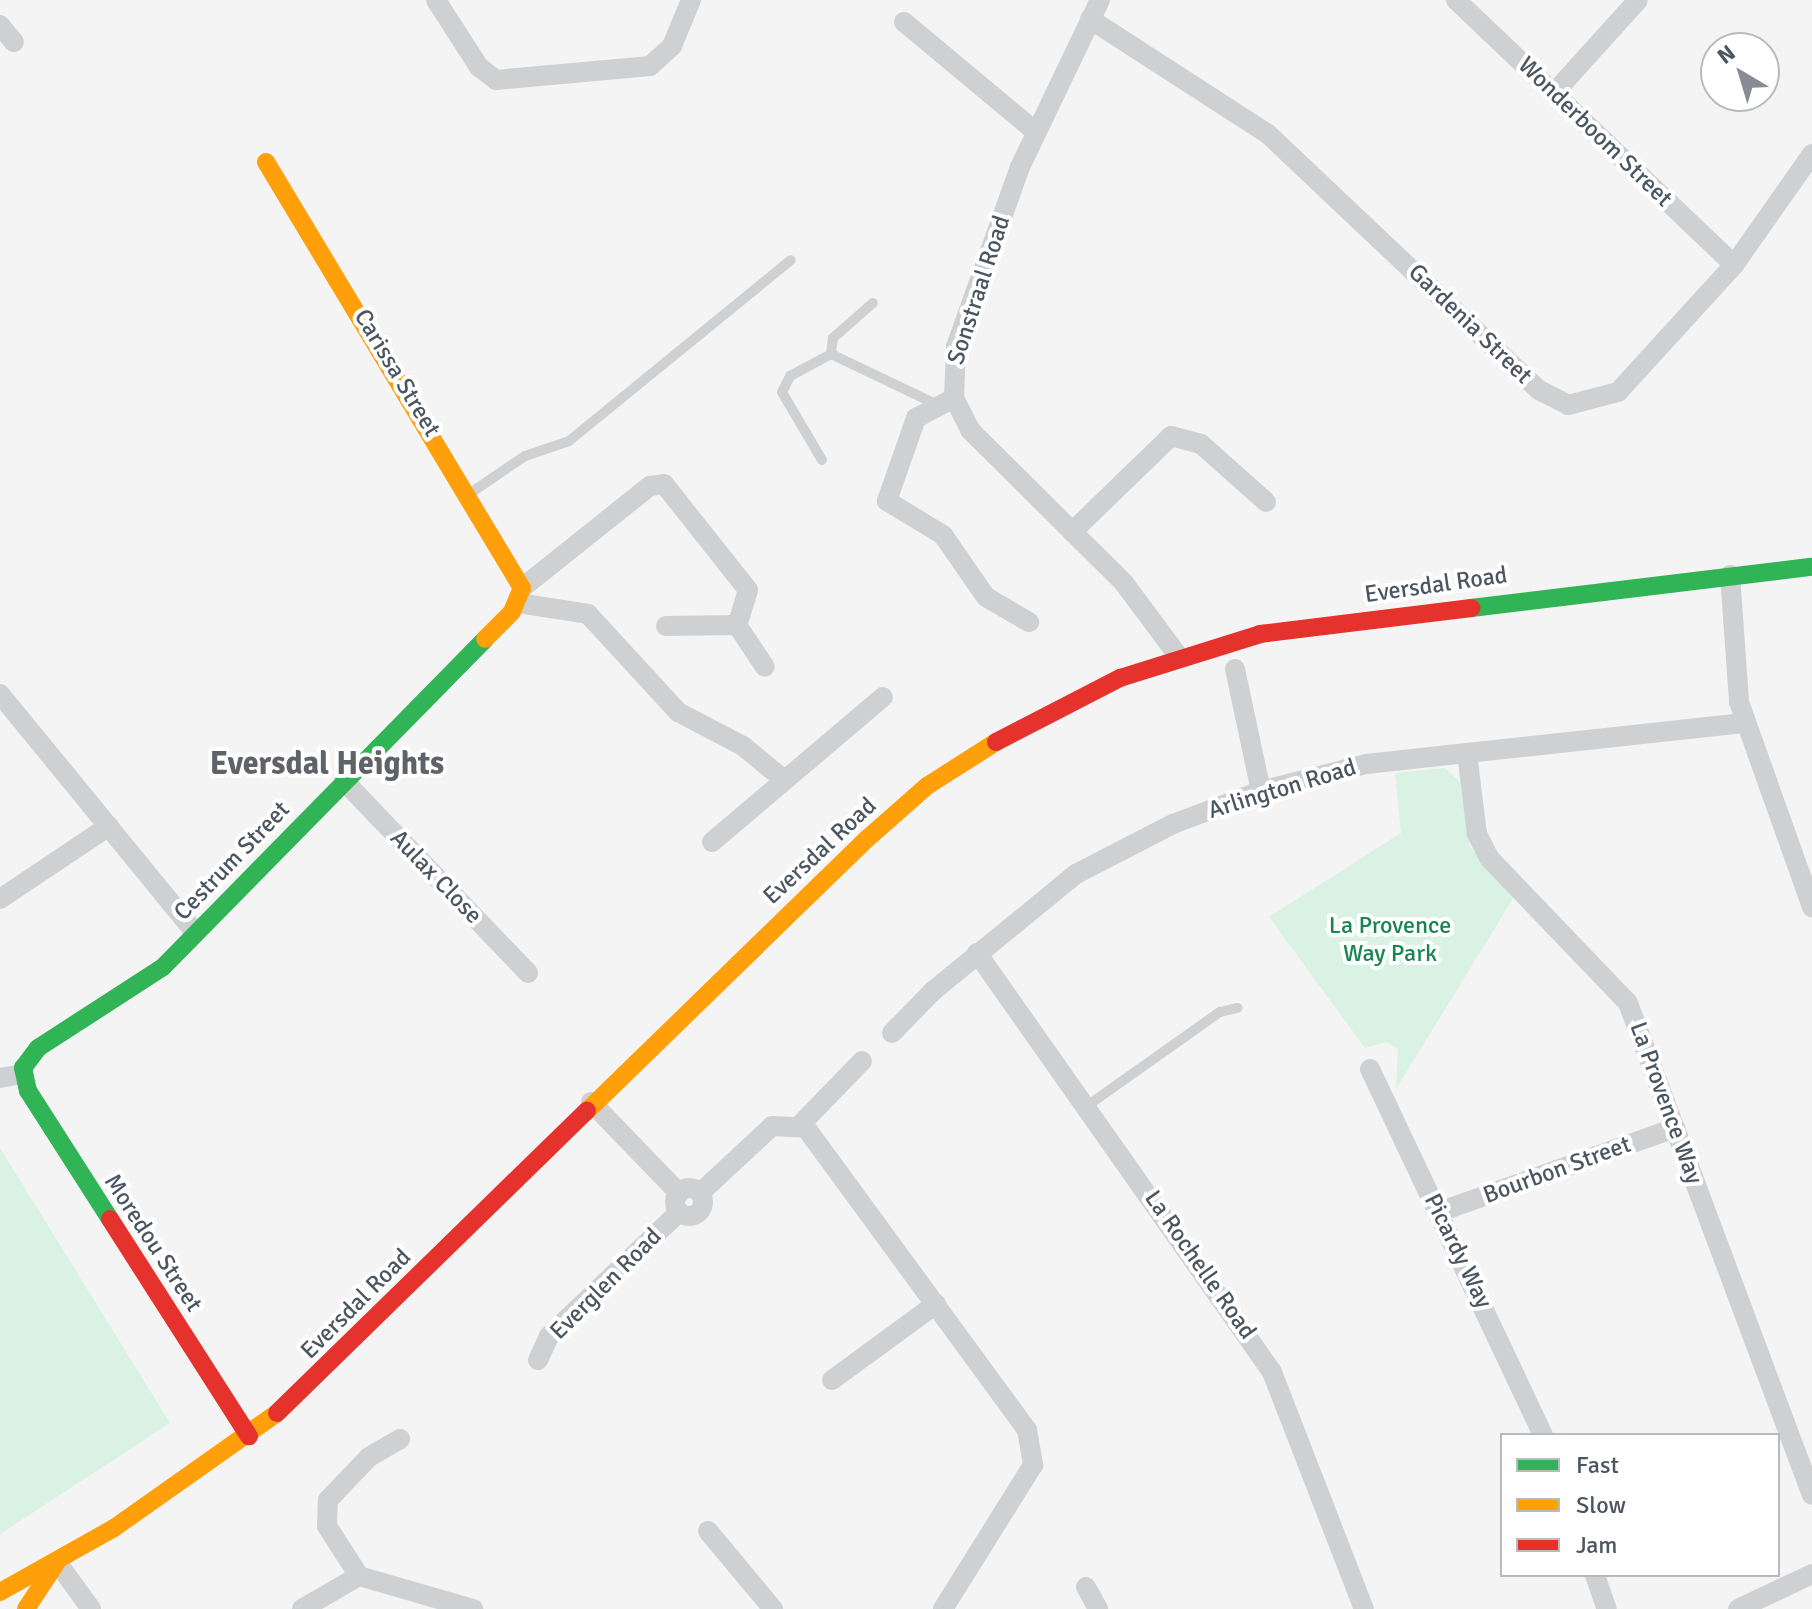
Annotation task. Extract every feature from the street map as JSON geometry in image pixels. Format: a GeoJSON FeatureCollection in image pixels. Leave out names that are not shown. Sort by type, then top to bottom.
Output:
{"type":"FeatureCollection","features":[{"type":"Feature","properties":{"kind":"street"},"geometry":{"type":"LineString","coordinates":[[436,0],[496,80],[650,66],[672,46],[691,0]]}},
{"type":"Feature","properties":{"kind":"street","name":"Sonstraal Road"},"geometry":{"type":"LineString","coordinates":[[1100,0],[1035,131],[956,347],[945,401],[970,430],[1131,591],[1179,657]]}},
{"type":"Feature","properties":{"kind":"street","name":"Wonderboom Street"},"geometry":{"type":"LineString","coordinates":[[1456,0],[1734,265]]}},
{"type":"Feature","properties":{"kind":"street"},"geometry":{"type":"LineString","coordinates":[[1554,93],[1638,0]]}},
{"type":"Feature","properties":{"kind":"street","name":"Gardenia Street"},"geometry":{"type":"LineString","coordinates":[[1090,19],[1295,156],[1552,399],[1581,405],[1618,392],[1734,265],[1812,154]]}},
{"type":"Feature","properties":{"kind":"street"},"geometry":{"type":"LineString","coordinates":[[904,22],[1035,131]]}},
{"type":"Feature","properties":{"kind":"street"},"geometry":{"type":"LineString","coordinates":[[0,25],[14,42]]}},
{"type":"Feature","properties":{"kind":"street","name":"Carissa Street"},"geometry":{"type":"LineString","coordinates":[[266,162],[469,494],[520,596]]}},
{"type":"Feature","properties":{"kind":"street"},"geometry":{"type":"LineString","coordinates":[[945,401],[916,418],[887,501],[943,535],[986,597],[1029,622]]}},
{"type":"Feature","properties":{"kind":"street"},"geometry":{"type":"LineString","coordinates":[[1072,532],[1171,436],[1201,444],[1266,502]]}},
{"type":"Feature","properties":{"kind":"street"},"geometry":{"type":"LineString","coordinates":[[520,596],[650,486],[664,484],[744,577],[747,594],[737,625]]}},
{"type":"Feature","properties":{"kind":"street","name":"Eversdal Road"},"geometry":{"type":"LineString","coordinates":[[0,1592],[57,1562],[249,1436],[591,1102],[927,786],[1055,706],[1179,657],[1321,624],[1812,567]]}},
{"type":"Feature","properties":{"kind":"street"},"geometry":{"type":"LineString","coordinates":[[1730,575],[1744,723],[1812,907]]}},
{"type":"Feature","properties":{"kind":"street"},"geometry":{"type":"LineString","coordinates":[[520,596],[588,614],[687,720],[743,746],[783,779]]}},
{"type":"Feature","properties":{"kind":"street","name":"Cestrum Street"},"geometry":{"type":"LineString","coordinates":[[23,1074],[31,1053],[163,967],[520,596]]}},
{"type":"Feature","properties":{"kind":"street"},"geometry":{"type":"LineString","coordinates":[[666,626],[737,625]]}},
{"type":"Feature","properties":{"kind":"street"},"geometry":{"type":"LineString","coordinates":[[737,625],[765,667]]}},
{"type":"Feature","properties":{"kind":"street"},"geometry":{"type":"LineString","coordinates":[[1235,669],[1261,791]]}},
{"type":"Feature","properties":{"kind":"street"},"geometry":{"type":"LineString","coordinates":[[0,694],[195,932]]}},
{"type":"Feature","properties":{"kind":"street"},"geometry":{"type":"LineString","coordinates":[[712,842],[783,779],[835,745],[883,697]]}},
{"type":"Feature","properties":{"kind":"street","name":"Arlington Road"},"geometry":{"type":"LineString","coordinates":[[892,1033],[977,953],[1076,874],[1161,829],[1261,791],[1346,768],[1744,723]]}},
{"type":"Feature","properties":{"kind":"street","name":"La Provence Way"},"geometry":{"type":"LineString","coordinates":[[1467,753],[1482,846],[1622,993],[1812,1495]]}},
{"type":"Feature","properties":{"kind":"street","name":"Aulax Close"},"geometry":{"type":"LineString","coordinates":[[344,781],[528,973]]}},
{"type":"Feature","properties":{"kind":"street"},"geometry":{"type":"LineString","coordinates":[[0,899],[109,826]]}},
{"type":"Feature","properties":{"kind":"street","name":"La Rochelle Road"},"geometry":{"type":"LineString","coordinates":[[977,953],[1272,1372],[1364,1609]]}},
{"type":"Feature","properties":{"kind":"street"},"geometry":{"type":"LineString","coordinates":[[862,1061],[800,1125],[936,1304],[1034,1446],[1026,1479],[943,1609]]}},
{"type":"Feature","properties":{"kind":"street","name":"Picardy Way"},"geometry":{"type":"LineString","coordinates":[[1370,1069],[1542,1433]]}},
{"type":"Feature","properties":{"kind":"street"},"geometry":{"type":"LineString","coordinates":[[0,1078],[23,1074]]}},
{"type":"Feature","properties":{"kind":"street","name":"Moredou Street"},"geometry":{"type":"LineString","coordinates":[[23,1074],[249,1436]]}},
{"type":"Feature","properties":{"kind":"street"},"geometry":{"type":"LineString","coordinates":[[591,1102],[686,1199]]}},
{"type":"Feature","properties":{"kind":"street","name":"Everglen Road"},"geometry":{"type":"LineString","coordinates":[[538,1360],[549,1336],[686,1199],[765,1131],[800,1125]]}},
{"type":"Feature","properties":{"kind":"street","name":"Bourbon Street"},"geometry":{"type":"LineString","coordinates":[[1439,1212],[1675,1128]]}},
{"type":"Feature","properties":{"kind":"street"},"geometry":{"type":"LineString","coordinates":[[832,1380],[936,1304]]}},
{"type":"Feature","properties":{"kind":"street"},"geometry":{"type":"LineString","coordinates":[[400,1439],[369,1457],[328,1500],[327,1526],[359,1576],[473,1609]]}},
{"type":"Feature","properties":{"kind":"street"},"geometry":{"type":"LineString","coordinates":[[708,1531],[773,1609]]}},
{"type":"Feature","properties":{"kind":"street"},"geometry":{"type":"LineString","coordinates":[[57,1562],[91,1609]]}},
{"type":"Feature","properties":{"kind":"street","name":"Eversdal Road"},"geometry":{"type":"LineString","coordinates":[[26,1609],[57,1562]]}},
{"type":"Feature","properties":{"kind":"street"},"geometry":{"type":"LineString","coordinates":[[1738,1609],[1812,1574]]}},
{"type":"Feature","properties":{"kind":"street"},"geometry":{"type":"LineString","coordinates":[[302,1609],[359,1576]]}},
{"type":"Feature","properties":{"kind":"street"},"geometry":{"type":"LineString","coordinates":[[1596,1577],[1607,1609]]}},
{"type":"Feature","properties":{"kind":"street"},"geometry":{"type":"LineString","coordinates":[[1086,1587],[1098,1609]]}},
{"type":"Feature","properties":{"kind":"lane"},"geometry":{"type":"LineString","coordinates":[[469,494],[525,456],[569,441],[791,260]]}},
{"type":"Feature","properties":{"kind":"lane"},"geometry":{"type":"LineString","coordinates":[[822,460],[782,392],[790,376],[831,354],[836,333],[873,303]]}},
{"type":"Feature","properties":{"kind":"lane"},"geometry":{"type":"LineString","coordinates":[[831,354],[945,401]]}},
{"type":"Feature","properties":{"kind":"lane"},"geometry":{"type":"LineString","coordinates":[[1087,1106],[1220,1012],[1238,1008]]}},
{"type":"Feature","properties":{"kind":"green space","name":"La Provence Way Park"},"geometry":{"type":"Polygon","coordinates":[[[1445,768],[1460,782],[1470,847],[1514,897],[1396,1089],[1398,1049],[1386,1042],[1365,1048],[1269,917],[1401,833],[1395,773],[1445,768]]]}},
{"type":"Feature","properties":{"kind":"green space"},"geometry":{"type":"Polygon","coordinates":[[[0,1148],[170,1423],[0,1534],[0,1148]]]}},
{"type":"Feature","properties":{"kind":"traffic: fast"},"geometry":{"type":"LineString","coordinates":[[1471,608],[1812,567]]}},
{"type":"Feature","properties":{"kind":"traffic: fast"},"geometry":{"type":"LineString","coordinates":[[110,1219],[28,1091],[23,1068],[38,1048],[163,967],[485,639]]}},
{"type":"Feature","properties":{"kind":"traffic: slow"},"geometry":{"type":"LineString","coordinates":[[266,162],[522,588],[512,612],[485,639]]}},
{"type":"Feature","properties":{"kind":"traffic: slow"},"geometry":{"type":"LineString","coordinates":[[587,1111],[868,838],[927,786],[996,742]]}},
{"type":"Feature","properties":{"kind":"traffic: slow"},"geometry":{"type":"LineString","coordinates":[[0,1592],[114,1528],[277,1413]]}},
{"type":"Feature","properties":{"kind":"traffic: slow"},"geometry":{"type":"LineString","coordinates":[[26,1609],[57,1562]]}},
{"type":"Feature","properties":{"kind":"traffic: jam"},"geometry":{"type":"LineString","coordinates":[[996,742],[1120,678],[1260,634],[1471,608]]}},
{"type":"Feature","properties":{"kind":"traffic: jam"},"geometry":{"type":"LineString","coordinates":[[277,1413],[587,1111]]}},
{"type":"Feature","properties":{"kind":"traffic: jam"},"geometry":{"type":"LineString","coordinates":[[110,1219],[249,1436]]}},
{"type":"Feature","properties":{"kind":"district","name":"Eversdal Heights"},"geometry":{"type":"Point","coordinates":[327,764]}}]}
